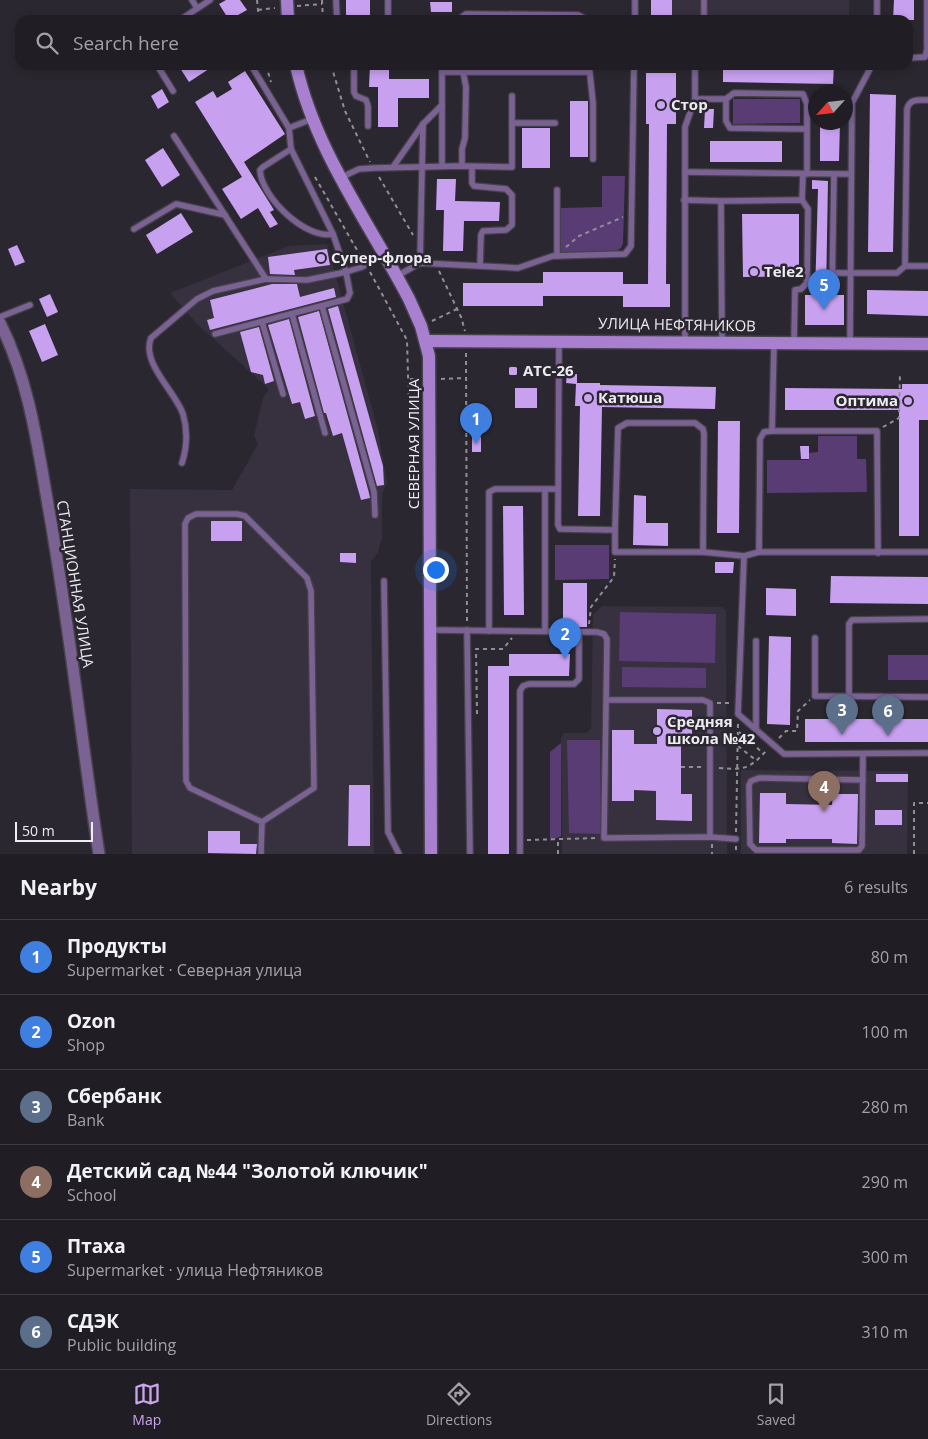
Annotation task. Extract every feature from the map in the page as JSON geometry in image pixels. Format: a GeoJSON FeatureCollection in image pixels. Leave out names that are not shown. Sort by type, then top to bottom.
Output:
{"type":"FeatureCollection","features":[{"type":"Feature","properties":{"kind":"main road"},"geometry":{"type":"LineString","coordinates":[[287,0],[288,15]]}},
{"type":"Feature","properties":{"kind":"main road","name":"СЕВЕРНАЯ УЛИЦА"},"geometry":{"type":"LineString","coordinates":[[297,70],[312,119],[340,178],[397,276],[415,311],[426,341],[430,370],[431,854]]}},
{"type":"Feature","properties":{"kind":"main road","name":"УЛИЦА НЕФТЯНИКОВ"},"geometry":{"type":"LineString","coordinates":[[426,341],[684,341],[928,344]]}},
{"type":"Feature","properties":{"kind":"street","name":"СТАНЦИОННАЯ УЛИЦА"},"geometry":{"type":"LineString","coordinates":[[0,323],[20,367],[31,407],[60,571],[99,854]]}},
{"type":"Feature","properties":{"kind":"lane"},"geometry":{"type":"LineString","coordinates":[[192,0],[197,8]]}},
{"type":"Feature","properties":{"kind":"lane"},"geometry":{"type":"LineString","coordinates":[[187,15],[210,0]]}},
{"type":"Feature","properties":{"kind":"lane"},"geometry":{"type":"LineString","coordinates":[[336,0],[336,15]]}},
{"type":"Feature","properties":{"kind":"lane"},"geometry":{"type":"LineString","coordinates":[[388,0],[388,15]]}},
{"type":"Feature","properties":{"kind":"lane"},"geometry":{"type":"LineString","coordinates":[[635,15],[636,0]]}},
{"type":"Feature","properties":{"kind":"lane"},"geometry":{"type":"LineString","coordinates":[[704,0],[704,15]]}},
{"type":"Feature","properties":{"kind":"lane"},"geometry":{"type":"LineString","coordinates":[[877,0],[877,15]]}},
{"type":"Feature","properties":{"kind":"lane"},"geometry":{"type":"LineString","coordinates":[[913,58],[925,57],[928,0]]}},
{"type":"Feature","properties":{"kind":"lane"},"geometry":{"type":"LineString","coordinates":[[465,15],[578,15]]}},
{"type":"Feature","properties":{"kind":"lane"},"geometry":{"type":"LineString","coordinates":[[160,70],[173,92]]}},
{"type":"Feature","properties":{"kind":"lane"},"geometry":{"type":"LineString","coordinates":[[215,334],[344,301],[350,297],[346,272],[333,234],[292,149],[289,128],[254,70]]}},
{"type":"Feature","properties":{"kind":"lane"},"geometry":{"type":"LineString","coordinates":[[354,70],[354,92],[356,96],[366,100],[368,106],[368,126]]}},
{"type":"Feature","properties":{"kind":"lane"},"geometry":{"type":"LineString","coordinates":[[442,70],[442,166]]}},
{"type":"Feature","properties":{"kind":"lane"},"geometry":{"type":"LineString","coordinates":[[462,166],[462,149],[465,138],[466,87],[463,71],[505,70]]}},
{"type":"Feature","properties":{"kind":"lane"},"geometry":{"type":"LineString","coordinates":[[589,70],[593,102],[593,159]]}},
{"type":"Feature","properties":{"kind":"lane"},"geometry":{"type":"LineString","coordinates":[[397,276],[420,263],[518,268],[544,257],[626,254],[632,246],[634,70]]}},
{"type":"Feature","properties":{"kind":"lane"},"geometry":{"type":"LineString","coordinates":[[684,341],[685,127],[695,98],[695,70]]}},
{"type":"Feature","properties":{"kind":"lane"},"geometry":{"type":"LineString","coordinates":[[853,96],[869,70]]}},
{"type":"Feature","properties":{"kind":"lane"},"geometry":{"type":"LineString","coordinates":[[695,98],[726,99],[734,93],[803,94],[807,104],[805,174],[802,200],[808,209],[807,283],[801,289],[795,290],[794,343]]}},
{"type":"Feature","properties":{"kind":"lane"},"geometry":{"type":"LineString","coordinates":[[340,178],[359,169],[422,166],[512,167],[512,96]]}},
{"type":"Feature","properties":{"kind":"lane"},"geometry":{"type":"LineString","coordinates":[[726,99],[726,121],[730,128],[807,129]]}},
{"type":"Feature","properties":{"kind":"lane"},"geometry":{"type":"LineString","coordinates":[[832,273],[897,274],[905,266],[907,109],[908,104],[915,100],[928,100]]}},
{"type":"Feature","properties":{"kind":"lane"},"geometry":{"type":"LineString","coordinates":[[393,167],[423,124],[442,105]]}},
{"type":"Feature","properties":{"kind":"lane"},"geometry":{"type":"LineString","coordinates":[[289,128],[312,119]]}},
{"type":"Feature","properties":{"kind":"lane"},"geometry":{"type":"LineString","coordinates":[[512,123],[555,122]]}},
{"type":"Feature","properties":{"kind":"lane"},"geometry":{"type":"LineString","coordinates":[[420,263],[423,124]]}},
{"type":"Feature","properties":{"kind":"lane"},"geometry":{"type":"LineString","coordinates":[[850,130],[852,174],[850,343]]}},
{"type":"Feature","properties":{"kind":"lane"},"geometry":{"type":"LineString","coordinates":[[174,136],[266,278]]}},
{"type":"Feature","properties":{"kind":"lane"},"geometry":{"type":"LineString","coordinates":[[292,149],[260,170],[262,180],[284,213],[315,234],[324,236],[333,234]]}},
{"type":"Feature","properties":{"kind":"lane"},"geometry":{"type":"LineString","coordinates":[[472,168],[472,183],[474,186],[506,188],[512,195],[512,225],[506,230],[483,231],[481,234],[480,266]]}},
{"type":"Feature","properties":{"kind":"lane"},"geometry":{"type":"LineString","coordinates":[[685,172],[852,174]]}},
{"type":"Feature","properties":{"kind":"lane"},"geometry":{"type":"LineString","coordinates":[[832,292],[834,174]]}},
{"type":"Feature","properties":{"kind":"lane"},"geometry":{"type":"LineString","coordinates":[[557,190],[557,256]]}},
{"type":"Feature","properties":{"kind":"lane"},"geometry":{"type":"LineString","coordinates":[[684,200],[802,200]]}},
{"type":"Feature","properties":{"kind":"lane"},"geometry":{"type":"LineString","coordinates":[[721,201],[722,342]]}},
{"type":"Feature","properties":{"kind":"lane"},"geometry":{"type":"LineString","coordinates":[[134,229],[176,204],[226,215]]}},
{"type":"Feature","properties":{"kind":"lane"},"geometry":{"type":"LineString","coordinates":[[182,463],[187,439],[183,414],[151,361],[148,346],[151,338],[204,295],[232,285],[266,278],[307,280],[346,272],[366,265],[384,254]]}},
{"type":"Feature","properties":{"kind":"lane"},"geometry":{"type":"LineString","coordinates":[[905,266],[928,266]]}},
{"type":"Feature","properties":{"kind":"lane"},"geometry":{"type":"LineString","coordinates":[[0,317],[30,304]]}},
{"type":"Feature","properties":{"kind":"lane"},"geometry":{"type":"LineString","coordinates":[[322,306],[374,492],[375,514]]}},
{"type":"Feature","properties":{"kind":"lane"},"geometry":{"type":"LineString","coordinates":[[292,314],[326,433]]}},
{"type":"Feature","properties":{"kind":"lane"},"geometry":{"type":"LineString","coordinates":[[262,322],[283,394]]}},
{"type":"Feature","properties":{"kind":"lane"},"geometry":{"type":"LineString","coordinates":[[559,341],[558,489],[560,529],[616,530]]}},
{"type":"Feature","properties":{"kind":"lane"},"geometry":{"type":"LineString","coordinates":[[772,431],[774,342]]}},
{"type":"Feature","properties":{"kind":"lane"},"geometry":{"type":"LineString","coordinates":[[703,552],[703,429],[695,423],[627,423],[618,428],[615,552],[703,552],[744,556],[759,552],[928,552]]}},
{"type":"Feature","properties":{"kind":"lane"},"geometry":{"type":"LineString","coordinates":[[759,552],[760,439],[764,432],[772,431],[877,431],[878,552]]}},
{"type":"Feature","properties":{"kind":"lane"},"geometry":{"type":"LineString","coordinates":[[489,631],[489,492],[495,489],[558,489]]}},
{"type":"Feature","properties":{"kind":"lane"},"geometry":{"type":"LineString","coordinates":[[545,631],[546,489]]}},
{"type":"Feature","properties":{"kind":"lane"},"geometry":{"type":"LineString","coordinates":[[196,514],[237,514],[245,516],[308,578],[311,592],[314,788],[262,822],[190,788],[186,781],[185,524],[188,518],[196,514]]}},
{"type":"Feature","properties":{"kind":"lane"},"geometry":{"type":"LineString","coordinates":[[744,556],[738,714],[784,754],[928,753]]}},
{"type":"Feature","properties":{"kind":"lane"},"geometry":{"type":"LineString","coordinates":[[384,581],[388,832],[399,854]]}},
{"type":"Feature","properties":{"kind":"lane"},"geometry":{"type":"LineString","coordinates":[[849,696],[849,624],[852,620],[928,619]]}},
{"type":"Feature","properties":{"kind":"lane"},"geometry":{"type":"LineString","coordinates":[[431,630],[545,631],[604,634],[607,639],[604,838],[710,837],[736,839]]}},
{"type":"Feature","properties":{"kind":"lane"},"geometry":{"type":"LineString","coordinates":[[467,630],[470,854]]}},
{"type":"Feature","properties":{"kind":"lane"},"geometry":{"type":"LineString","coordinates":[[520,854],[520,691],[523,686],[529,684],[574,684],[579,679],[579,633]]}},
{"type":"Feature","properties":{"kind":"lane"},"geometry":{"type":"LineString","coordinates":[[815,638],[815,696],[928,696]]}},
{"type":"Feature","properties":{"kind":"lane"},"geometry":{"type":"LineString","coordinates":[[756,640],[756,729]]}},
{"type":"Feature","properties":{"kind":"lane"},"geometry":{"type":"LineString","coordinates":[[607,700],[703,700],[710,703],[710,837]]}},
{"type":"Feature","properties":{"kind":"lane"},"geometry":{"type":"LineString","coordinates":[[863,754],[863,780],[862,846],[859,850],[762,852],[756,850],[750,844],[749,785],[752,781],[759,778],[863,780]]}},
{"type":"Feature","properties":{"kind":"lane"},"geometry":{"type":"LineString","coordinates":[[261,854],[262,822]]}},
{"type":"Feature","properties":{"kind":"path"},"geometry":{"type":"LineString","coordinates":[[256,0],[258,15]]}},
{"type":"Feature","properties":{"kind":"path"},"geometry":{"type":"LineString","coordinates":[[322,0],[323,15]]}},
{"type":"Feature","properties":{"kind":"path"},"geometry":{"type":"LineString","coordinates":[[268,70],[274,89]]}},
{"type":"Feature","properties":{"kind":"path"},"geometry":{"type":"LineString","coordinates":[[313,174],[407,340],[409,410]]}},
{"type":"Feature","properties":{"kind":"path"},"geometry":{"type":"LineString","coordinates":[[557,256],[579,236],[632,214]]}},
{"type":"Feature","properties":{"kind":"path"},"geometry":{"type":"LineString","coordinates":[[877,431],[899,418],[900,373]]}},
{"type":"Feature","properties":{"kind":"path"},"geometry":{"type":"LineString","coordinates":[[589,633],[591,607],[614,577],[615,552]]}},
{"type":"Feature","properties":{"kind":"path"},"geometry":{"type":"LineString","coordinates":[[477,718],[476,649],[503,649],[513,636]]}},
{"type":"Feature","properties":{"kind":"path"},"geometry":{"type":"LineString","coordinates":[[738,769],[752,766],[786,731],[797,731],[798,711],[815,696]]}},
{"type":"Feature","properties":{"kind":"path"},"geometry":{"type":"LineString","coordinates":[[710,703],[738,702]]}},
{"type":"Feature","properties":{"kind":"path"},"geometry":{"type":"LineString","coordinates":[[736,854],[738,714]]}},
{"type":"Feature","properties":{"kind":"path"},"geometry":{"type":"LineString","coordinates":[[738,731],[764,754]]}},
{"type":"Feature","properties":{"kind":"path"},"geometry":{"type":"LineString","coordinates":[[738,746],[757,761]]}},
{"type":"Feature","properties":{"kind":"path"},"geometry":{"type":"LineString","coordinates":[[681,767],[694,767]]}},
{"type":"Feature","properties":{"kind":"path"},"geometry":{"type":"LineString","coordinates":[[914,854],[914,803],[928,803]]}},
{"type":"Feature","properties":{"kind":"path"},"geometry":{"type":"LineString","coordinates":[[520,840],[604,838]]}},
{"type":"Feature","properties":{"kind":"path"},"geometry":{"type":"LineString","coordinates":[[558,840],[558,854]]}},
{"type":"Feature","properties":{"kind":"shaded area"},"geometry":{"type":"Polygon","coordinates":[[[672,0],[849,0],[849,15],[672,15],[672,0]]]}},
{"type":"Feature","properties":{"kind":"shaded area"},"geometry":{"type":"Polygon","coordinates":[[[733,99],[800,99],[800,123],[733,124],[733,99]]]}},
{"type":"Feature","properties":{"kind":"shaded area"},"geometry":{"type":"Polygon","coordinates":[[[602,176],[625,176],[623,243],[621,248],[614,252],[561,252],[561,208],[602,207],[602,176]]]}},
{"type":"Feature","properties":{"kind":"shaded area"},"geometry":{"type":"Polygon","coordinates":[[[327,244],[378,430],[387,483],[382,494],[382,537],[378,552],[371,562],[374,854],[132,854],[130,489],[232,490],[258,444],[254,436],[263,398],[269,389],[198,325],[170,293],[289,246],[327,244]]]}},
{"type":"Feature","properties":{"kind":"shaded area"},"geometry":{"type":"Polygon","coordinates":[[[818,436],[857,436],[857,459],[866,459],[867,492],[767,493],[767,460],[809,460],[809,453],[818,452],[818,436]]]}},
{"type":"Feature","properties":{"kind":"shaded area"},"geometry":{"type":"Polygon","coordinates":[[[555,545],[609,545],[609,579],[555,580],[555,545]]]}},
{"type":"Feature","properties":{"kind":"shaded area","name":"Средняя школа №42"},"geometry":{"type":"Polygon","coordinates":[[[602,606],[722,607],[726,610],[727,854],[562,854],[561,738],[564,733],[586,733],[591,729],[593,615],[602,606]]]}},
{"type":"Feature","properties":{"kind":"shaded area"},"geometry":{"type":"Polygon","coordinates":[[[620,612],[716,614],[715,663],[619,661],[620,612]]]}},
{"type":"Feature","properties":{"kind":"shaded area"},"geometry":{"type":"Polygon","coordinates":[[[888,655],[928,655],[928,680],[888,680],[888,655]]]}},
{"type":"Feature","properties":{"kind":"shaded area"},"geometry":{"type":"Polygon","coordinates":[[[622,667],[706,668],[706,688],[622,687],[622,667]]]}},
{"type":"Feature","properties":{"kind":"shaded area"},"geometry":{"type":"Polygon","coordinates":[[[567,740],[600,740],[601,834],[569,833],[567,740]]]}},
{"type":"Feature","properties":{"kind":"shaded area"},"geometry":{"type":"Polygon","coordinates":[[[561,743],[561,836],[550,841],[550,752],[561,743]]]}},
{"type":"Feature","properties":{"kind":"shaded area"},"geometry":{"type":"Polygon","coordinates":[[[741,770],[908,771],[907,854],[741,854],[741,770]]]}},
{"type":"Feature","properties":{"kind":"building"},"geometry":{"type":"Polygon","coordinates":[[[226,0],[240,0],[247,10],[238,15],[226,15],[219,4],[226,0]]]}},
{"type":"Feature","properties":{"kind":"building"},"geometry":{"type":"Polygon","coordinates":[[[346,0],[370,0],[370,15],[346,15],[346,0]]]}},
{"type":"Feature","properties":{"kind":"building"},"geometry":{"type":"Polygon","coordinates":[[[651,0],[672,0],[672,15],[651,15],[651,0]]]}},
{"type":"Feature","properties":{"kind":"building"},"geometry":{"type":"Polygon","coordinates":[[[894,0],[914,0],[914,20],[913,15],[893,15],[894,0]]]}},
{"type":"Feature","properties":{"kind":"building"},"geometry":{"type":"Polygon","coordinates":[[[430,2],[452,2],[452,12],[431,12],[430,2]]]}},
{"type":"Feature","properties":{"kind":"building"},"geometry":{"type":"Polygon","coordinates":[[[181,70],[207,70],[189,82],[181,70]]]}},
{"type":"Feature","properties":{"kind":"building"},"geometry":{"type":"Polygon","coordinates":[[[370,70],[389,70],[389,79],[429,79],[429,98],[398,98],[398,127],[378,127],[378,87],[369,87],[370,70]]]}},
{"type":"Feature","properties":{"kind":"building"},"geometry":{"type":"Polygon","coordinates":[[[723,70],[834,70],[833,84],[723,82],[723,70]]]}},
{"type":"Feature","properties":{"kind":"building"},"geometry":{"type":"Polygon","coordinates":[[[245,71],[285,134],[244,162],[274,210],[270,212],[278,224],[270,228],[258,208],[241,219],[222,189],[242,177],[195,102],[213,91],[217,98],[232,89],[228,82],[245,71]]]}},
{"type":"Feature","properties":{"kind":"building"},"geometry":{"type":"Polygon","coordinates":[[[646,73],[676,73],[676,124],[667,124],[666,284],[670,284],[670,307],[623,307],[623,296],[543,296],[543,306],[463,306],[463,283],[543,283],[543,272],[623,272],[623,284],[648,284],[649,124],[646,124],[646,73]]]}},
{"type":"Feature","properties":{"kind":"building"},"geometry":{"type":"Polygon","coordinates":[[[162,89],[169,102],[158,109],[151,96],[162,89]]]}},
{"type":"Feature","properties":{"kind":"building"},"geometry":{"type":"Polygon","coordinates":[[[870,94],[896,95],[893,252],[868,252],[870,94]]]}},
{"type":"Feature","properties":{"kind":"building"},"geometry":{"type":"Polygon","coordinates":[[[570,101],[588,101],[588,157],[570,157],[570,101]]]}},
{"type":"Feature","properties":{"kind":"building"},"geometry":{"type":"Polygon","coordinates":[[[705,109],[714,109],[713,128],[704,128],[705,109]]]}},
{"type":"Feature","properties":{"kind":"building"},"geometry":{"type":"Polygon","coordinates":[[[522,128],[550,128],[550,168],[522,168],[522,128]]]}},
{"type":"Feature","properties":{"kind":"building"},"geometry":{"type":"Polygon","coordinates":[[[820,130],[840,130],[839,161],[820,161],[820,130]]]}},
{"type":"Feature","properties":{"kind":"building"},"geometry":{"type":"Polygon","coordinates":[[[710,141],[782,141],[782,162],[710,162],[710,141]]]}},
{"type":"Feature","properties":{"kind":"building"},"geometry":{"type":"Polygon","coordinates":[[[163,148],[180,175],[162,187],[145,160],[163,148]]]}},
{"type":"Feature","properties":{"kind":"building"},"geometry":{"type":"Polygon","coordinates":[[[437,179],[456,179],[455,201],[500,202],[499,221],[464,221],[463,251],[443,251],[444,210],[436,210],[437,179]]]}},
{"type":"Feature","properties":{"kind":"building"},"geometry":{"type":"Polygon","coordinates":[[[812,180],[828,181],[826,295],[844,295],[844,325],[805,325],[805,295],[815,295],[818,189],[812,189],[812,180]]]}},
{"type":"Feature","properties":{"kind":"building"},"geometry":{"type":"Polygon","coordinates":[[[181,213],[193,232],[157,254],[146,235],[181,213]]]}},
{"type":"Feature","properties":{"kind":"building"},"geometry":{"type":"Polygon","coordinates":[[[742,214],[799,214],[799,276],[743,277],[742,214]]]}},
{"type":"Feature","properties":{"kind":"building"},"geometry":{"type":"Polygon","coordinates":[[[17,245],[25,262],[15,266],[8,249],[17,245]]]}},
{"type":"Feature","properties":{"kind":"building"},"geometry":{"type":"Polygon","coordinates":[[[327,249],[330,265],[294,270],[295,275],[270,274],[268,257],[327,249]]]}},
{"type":"Feature","properties":{"kind":"building"},"geometry":{"type":"Polygon","coordinates":[[[272,284],[297,284],[300,297],[334,288],[336,297],[210,330],[207,320],[214,318],[210,300],[272,284]]]}},
{"type":"Feature","properties":{"kind":"building"},"geometry":{"type":"Polygon","coordinates":[[[867,290],[928,291],[928,316],[867,314],[867,290]]]}},
{"type":"Feature","properties":{"kind":"building"},"geometry":{"type":"Polygon","coordinates":[[[50,294],[58,312],[47,317],[39,299],[50,294]]]}},
{"type":"Feature","properties":{"kind":"building"},"geometry":{"type":"Polygon","coordinates":[[[338,306],[383,466],[384,485],[377,486],[328,309],[338,306]]]}},
{"type":"Feature","properties":{"kind":"building"},"geometry":{"type":"Polygon","coordinates":[[[319,311],[370,498],[361,500],[342,433],[333,436],[326,413],[324,413],[298,317],[319,311]]]}},
{"type":"Feature","properties":{"kind":"building"},"geometry":{"type":"Polygon","coordinates":[[[289,319],[315,416],[305,419],[300,402],[292,404],[268,325],[289,319]]]}},
{"type":"Feature","properties":{"kind":"building"},"geometry":{"type":"Polygon","coordinates":[[[45,324],[58,355],[42,362],[29,331],[45,324]]]}},
{"type":"Feature","properties":{"kind":"building"},"geometry":{"type":"Polygon","coordinates":[[[259,327],[274,381],[265,384],[263,375],[251,372],[240,332],[259,327]]]}},
{"type":"Feature","properties":{"kind":"building"},"geometry":{"type":"Polygon","coordinates":[[[567,374],[577,374],[577,383],[716,387],[715,409],[602,407],[600,516],[578,516],[580,406],[575,406],[576,384],[566,383],[567,374]]]}},
{"type":"Feature","properties":{"kind":"building"},"geometry":{"type":"Polygon","coordinates":[[[902,384],[928,384],[928,420],[919,420],[919,536],[899,536],[899,410],[785,410],[785,388],[902,389],[902,384]]]}},
{"type":"Feature","properties":{"kind":"building"},"geometry":{"type":"Polygon","coordinates":[[[515,388],[537,388],[537,408],[515,408],[515,388]]]}},
{"type":"Feature","properties":{"kind":"building"},"geometry":{"type":"Polygon","coordinates":[[[718,421],[740,421],[739,533],[717,533],[718,421]]]}},
{"type":"Feature","properties":{"kind":"building"},"geometry":{"type":"Polygon","coordinates":[[[472,436],[481,437],[481,452],[472,452],[472,436]]]}},
{"type":"Feature","properties":{"kind":"building"},"geometry":{"type":"Polygon","coordinates":[[[800,446],[809,446],[809,459],[801,459],[800,446]]]}},
{"type":"Feature","properties":{"kind":"building"},"geometry":{"type":"Polygon","coordinates":[[[634,495],[646,496],[646,523],[668,523],[668,546],[633,545],[634,495]]]}},
{"type":"Feature","properties":{"kind":"building"},"geometry":{"type":"Polygon","coordinates":[[[503,506],[523,506],[524,615],[504,615],[503,506]]]}},
{"type":"Feature","properties":{"kind":"building"},"geometry":{"type":"Polygon","coordinates":[[[211,521],[242,521],[242,541],[211,541],[211,521]]]}},
{"type":"Feature","properties":{"kind":"building"},"geometry":{"type":"Polygon","coordinates":[[[340,553],[356,553],[356,563],[340,562],[340,553]]]}},
{"type":"Feature","properties":{"kind":"building"},"geometry":{"type":"Polygon","coordinates":[[[715,562],[734,562],[733,573],[715,573],[715,562]]]}},
{"type":"Feature","properties":{"kind":"building"},"geometry":{"type":"Polygon","coordinates":[[[831,576],[928,577],[928,604],[830,603],[831,576]]]}},
{"type":"Feature","properties":{"kind":"building"},"geometry":{"type":"Polygon","coordinates":[[[563,583],[587,583],[587,627],[563,627],[563,583]]]}},
{"type":"Feature","properties":{"kind":"building"},"geometry":{"type":"Polygon","coordinates":[[[766,588],[796,589],[796,616],[766,615],[766,588]]]}},
{"type":"Feature","properties":{"kind":"building"},"geometry":{"type":"Polygon","coordinates":[[[769,636],[791,637],[790,725],[767,724],[769,636]]]}},
{"type":"Feature","properties":{"kind":"building"},"geometry":{"type":"Polygon","coordinates":[[[509,654],[570,654],[569,676],[509,676],[509,854],[488,854],[488,666],[509,666],[509,654]]]}},
{"type":"Feature","properties":{"kind":"building"},"geometry":{"type":"Polygon","coordinates":[[[657,709],[692,710],[692,738],[681,738],[681,794],[692,794],[692,821],[656,820],[656,791],[634,790],[634,801],[612,801],[612,730],[634,730],[634,744],[657,744],[657,709]]]}},
{"type":"Feature","properties":{"kind":"building"},"geometry":{"type":"Polygon","coordinates":[[[805,719],[928,719],[928,742],[805,742],[805,719]]]}},
{"type":"Feature","properties":{"kind":"building"},"geometry":{"type":"Polygon","coordinates":[[[876,774],[908,774],[908,782],[876,782],[876,774]]]}},
{"type":"Feature","properties":{"kind":"building"},"geometry":{"type":"Polygon","coordinates":[[[349,785],[370,785],[370,846],[348,846],[349,785]]]}},
{"type":"Feature","properties":{"kind":"building"},"geometry":{"type":"Polygon","coordinates":[[[760,793],[786,793],[786,804],[832,805],[833,794],[858,794],[857,844],[832,843],[832,839],[786,839],[786,843],[759,843],[760,793]]]}},
{"type":"Feature","properties":{"kind":"building"},"geometry":{"type":"Polygon","coordinates":[[[875,810],[902,810],[902,825],[875,825],[875,810]]]}},
{"type":"Feature","properties":{"kind":"building"},"geometry":{"type":"Polygon","coordinates":[[[208,831],[240,831],[240,844],[257,844],[256,854],[208,853],[208,831]]]}},
{"type":"Feature","properties":{"kind":"place","name":"Стор"},"geometry":{"type":"Point","coordinates":[661,105]}},
{"type":"Feature","properties":{"kind":"place","name":"Супер-флора"},"geometry":{"type":"Point","coordinates":[321,258]}},
{"type":"Feature","properties":{"kind":"place","name":"Tele2"},"geometry":{"type":"Point","coordinates":[754,272]}},
{"type":"Feature","properties":{"kind":"place","name":"Птаха"},"geometry":{"type":"Point","coordinates":[824,310]}},
{"type":"Feature","properties":{"kind":"place","name":"АТС-26"},"geometry":{"type":"Point","coordinates":[513,371]}},
{"type":"Feature","properties":{"kind":"place","name":"Катюша"},"geometry":{"type":"Point","coordinates":[588,398]}},
{"type":"Feature","properties":{"kind":"place","name":"Оптима"},"geometry":{"type":"Point","coordinates":[908,401]}},
{"type":"Feature","properties":{"kind":"place","name":"Продукты"},"geometry":{"type":"Point","coordinates":[476,444]}},
{"type":"Feature","properties":{"kind":"place","name":"Ozon"},"geometry":{"type":"Point","coordinates":[565,659]}},
{"type":"Feature","properties":{"kind":"place","name":"Средняя школа №42"},"geometry":{"type":"Point","coordinates":[657,731]}},
{"type":"Feature","properties":{"kind":"place","name":"Сбербанк"},"geometry":{"type":"Point","coordinates":[842,735]}},
{"type":"Feature","properties":{"kind":"place","name":"СДЭК"},"geometry":{"type":"Point","coordinates":[888,736]}},
{"type":"Feature","properties":{"kind":"place","name":"Детский сад №44 \"Золотой ключик\""},"geometry":{"type":"Point","coordinates":[824,812]}}]}
